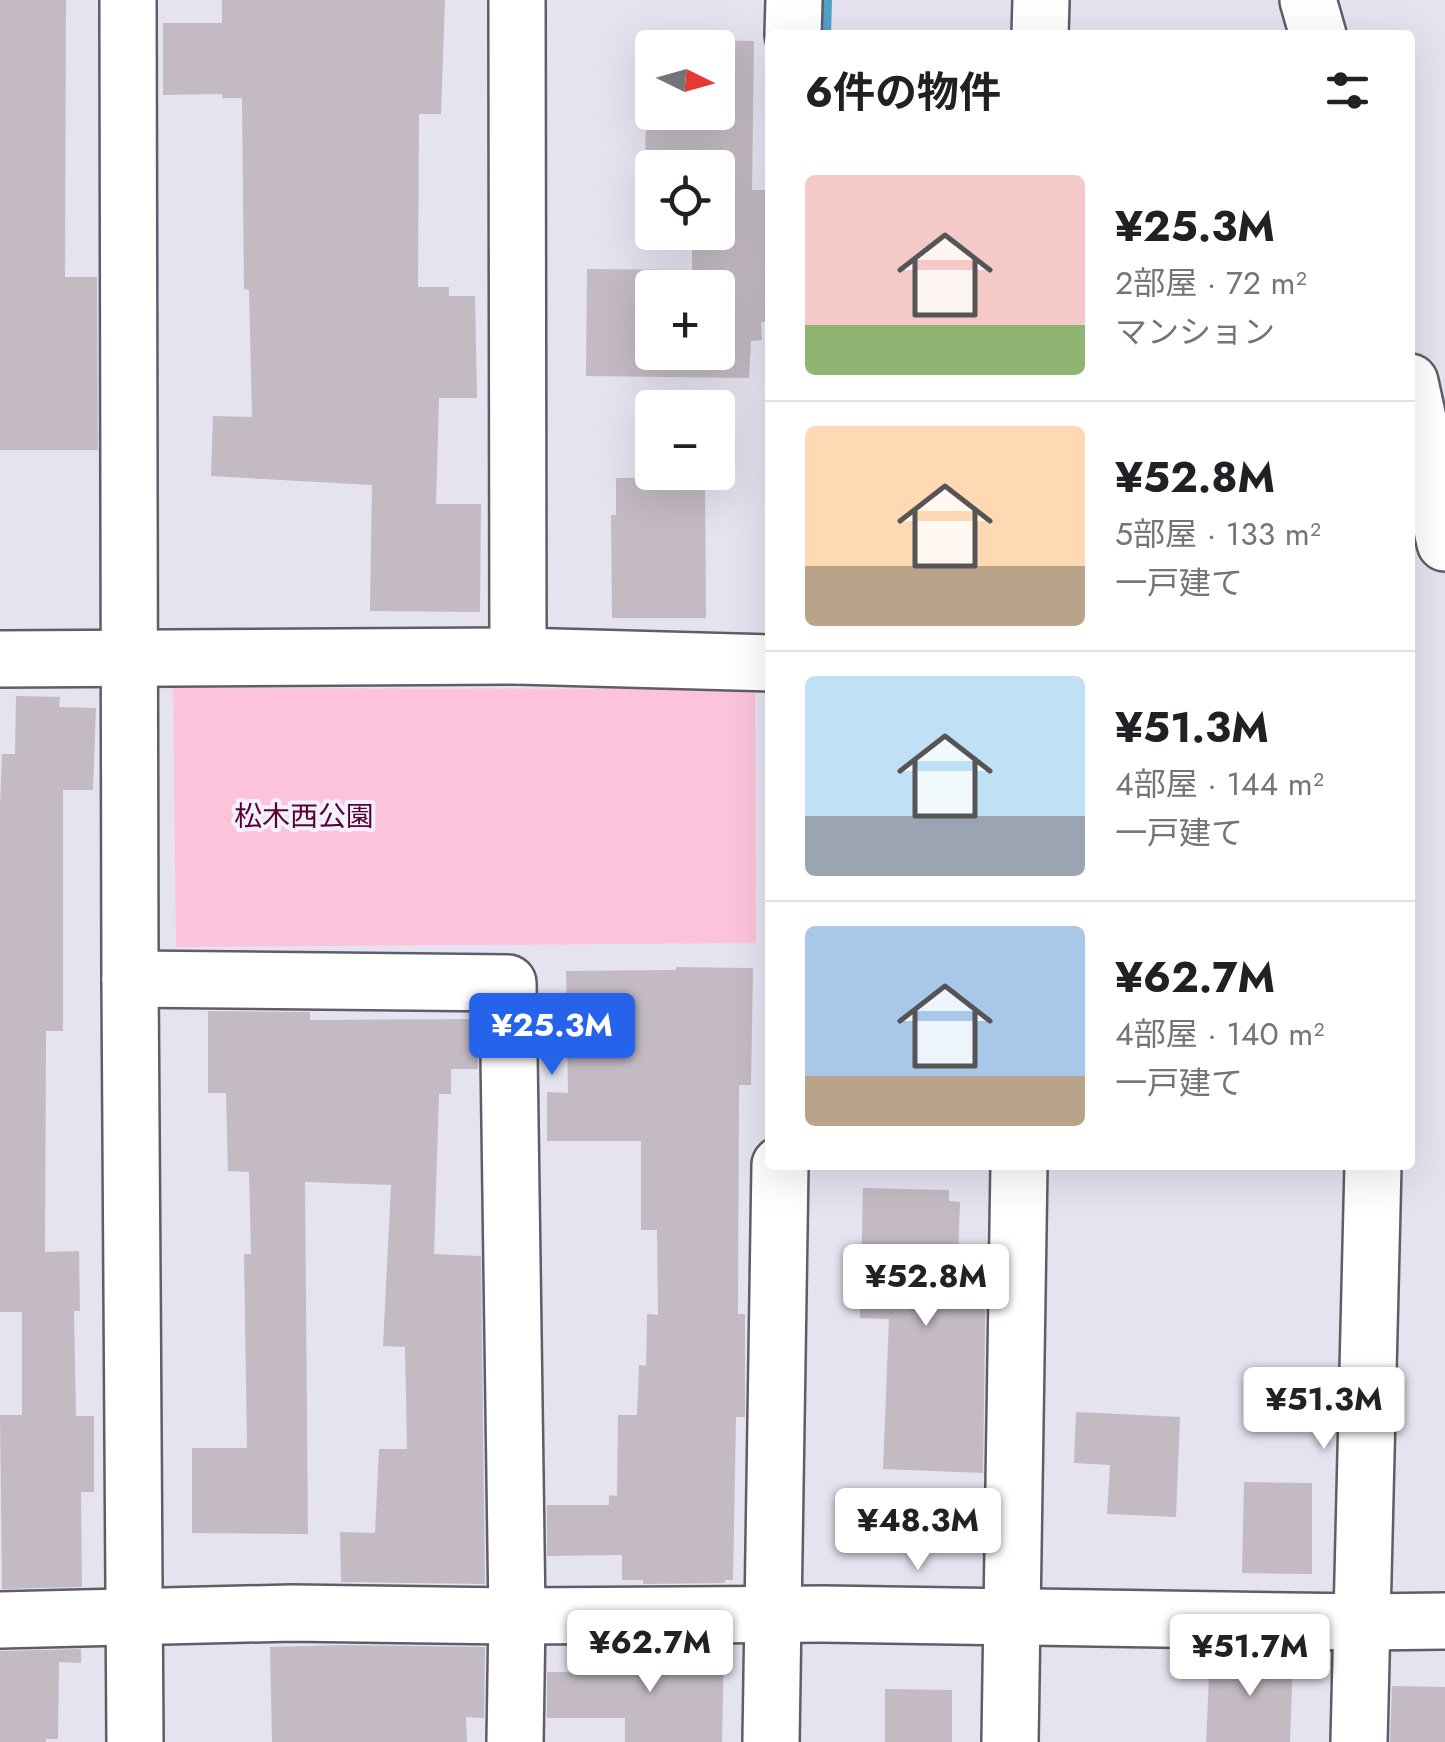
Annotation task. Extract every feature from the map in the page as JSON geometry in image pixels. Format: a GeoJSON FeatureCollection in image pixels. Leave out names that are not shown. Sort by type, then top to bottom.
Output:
{"type":"FeatureCollection","features":[{"type":"Feature","properties":{"kind":"street"},"geometry":{"type":"LineString","coordinates":[[128,0],[135,1742]]}},
{"type":"Feature","properties":{"kind":"street"},"geometry":{"type":"LineString","coordinates":[[517,0],[518,656]]}},
{"type":"Feature","properties":{"kind":"street"},"geometry":{"type":"LineString","coordinates":[[793,30],[794,0]]}},
{"type":"Feature","properties":{"kind":"street"},"geometry":{"type":"LineString","coordinates":[[1040,30],[1041,0]]}},
{"type":"Feature","properties":{"kind":"street"},"geometry":{"type":"LineString","coordinates":[[1308,0],[1317,30]]}},
{"type":"Feature","properties":{"kind":"street"},"geometry":{"type":"LineString","coordinates":[[1415,454],[1425,403]]}},
{"type":"Feature","properties":{"kind":"street"},"geometry":{"type":"LineString","coordinates":[[1425,403],[1445,543]]}},
{"type":"Feature","properties":{"kind":"street"},"geometry":{"type":"LineString","coordinates":[[0,660],[518,656],[765,664]]}},
{"type":"Feature","properties":{"kind":"street"},"geometry":{"type":"LineString","coordinates":[[130,979],[508,984],[517,1616],[515,1742]]}},
{"type":"Feature","properties":{"kind":"street"},"geometry":{"type":"LineString","coordinates":[[771,1742],[798,1614],[780,1170]]}},
{"type":"Feature","properties":{"kind":"street"},"geometry":{"type":"LineString","coordinates":[[1010,1742],[1019,1170]]}},
{"type":"Feature","properties":{"kind":"street"},"geometry":{"type":"LineString","coordinates":[[1360,1742],[1373,1170]]}},
{"type":"Feature","properties":{"kind":"street"},"geometry":{"type":"LineString","coordinates":[[0,1620],[292,1613],[1445,1621]]}},
{"type":"Feature","properties":{"kind":"green space","name":"松木西公園"},"geometry":{"type":"Polygon","coordinates":[[[173,688],[755,689],[756,943],[176,947],[173,688]]]}},
{"type":"Feature","properties":{"kind":"building"},"geometry":{"type":"Polygon","coordinates":[[[0,0],[66,0],[65,277],[97,277],[98,450],[0,450],[0,0]]]}},
{"type":"Feature","properties":{"kind":"building"},"geometry":{"type":"Polygon","coordinates":[[[222,0],[445,0],[441,114],[419,114],[418,287],[449,287],[449,296],[475,296],[477,398],[439,398],[436,504],[481,504],[480,612],[370,611],[372,485],[211,476],[213,416],[252,417],[249,290],[244,289],[242,98],[222,98],[222,94],[163,95],[163,23],[222,23],[222,0]]]}},
{"type":"Feature","properties":{"kind":"building"},"geometry":{"type":"Polygon","coordinates":[[[735,41],[754,41],[752,190],[765,190],[765,322],[761,322],[762,340],[751,341],[749,378],[586,376],[587,269],[692,270],[692,250],[735,250],[735,150],[645,150],[646,130],[735,130],[735,41]]]}},
{"type":"Feature","properties":{"kind":"building"},"geometry":{"type":"Polygon","coordinates":[[[616,478],[635,478],[635,490],[705,490],[706,618],[612,618],[611,515],[616,515],[616,478]]]}},
{"type":"Feature","properties":{"kind":"building"},"geometry":{"type":"Polygon","coordinates":[[[16,696],[60,697],[59,707],[96,708],[93,790],[63,790],[63,1031],[46,1031],[45,1252],[79,1251],[80,1311],[74,1311],[76,1416],[94,1416],[94,1492],[81,1492],[82,1587],[2,1589],[0,1415],[22,1415],[22,1312],[0,1312],[0,807],[2,754],[15,754],[16,696]]]}},
{"type":"Feature","properties":{"kind":"building"},"geometry":{"type":"Polygon","coordinates":[[[753,968],[751,1085],[739,1085],[738,1314],[745,1314],[745,1417],[736,1417],[733,1580],[725,1583],[643,1584],[643,1580],[622,1580],[622,1555],[547,1556],[547,1505],[609,1505],[609,1495],[617,1496],[618,1415],[637,1415],[639,1365],[646,1366],[647,1314],[658,1315],[657,1230],[641,1230],[641,1141],[547,1141],[547,1092],[568,1093],[566,971],[753,968]]]}},
{"type":"Feature","properties":{"kind":"building"},"geometry":{"type":"Polygon","coordinates":[[[208,1011],[310,1012],[310,1020],[477,1019],[478,1069],[451,1069],[451,1094],[439,1094],[434,1254],[481,1256],[485,1584],[341,1582],[340,1532],[375,1533],[379,1449],[407,1449],[405,1347],[383,1346],[391,1185],[305,1182],[308,1534],[192,1533],[192,1448],[247,1448],[244,1254],[251,1254],[249,1172],[228,1171],[226,1093],[208,1093],[208,1011]]]}},
{"type":"Feature","properties":{"kind":"building"},"geometry":{"type":"Polygon","coordinates":[[[863,1188],[949,1190],[949,1201],[960,1202],[958,1259],[986,1260],[983,1473],[883,1469],[889,1319],[860,1318],[863,1188]]]}},
{"type":"Feature","properties":{"kind":"building"},"geometry":{"type":"Polygon","coordinates":[[[1076,1412],[1180,1417],[1176,1517],[1107,1514],[1110,1465],[1074,1463],[1076,1412]]]}},
{"type":"Feature","properties":{"kind":"building"},"geometry":{"type":"Polygon","coordinates":[[[1244,1482],[1312,1483],[1312,1574],[1242,1573],[1244,1482]]]}},
{"type":"Feature","properties":{"kind":"building"},"geometry":{"type":"Polygon","coordinates":[[[642,1646],[724,1646],[722,1742],[625,1742],[625,1718],[547,1718],[547,1672],[642,1673],[642,1646]]]}},
{"type":"Feature","properties":{"kind":"building"},"geometry":{"type":"Polygon","coordinates":[[[270,1647],[485,1647],[484,1718],[466,1717],[467,1742],[272,1742],[270,1647]]]}},
{"type":"Feature","properties":{"kind":"building"},"geometry":{"type":"Polygon","coordinates":[[[81,1649],[81,1663],[59,1662],[58,1739],[0,1742],[0,1651],[81,1649]]]}},
{"type":"Feature","properties":{"kind":"building"},"geometry":{"type":"Polygon","coordinates":[[[1210,1655],[1293,1658],[1290,1742],[1206,1742],[1210,1655]]]}},
{"type":"Feature","properties":{"kind":"building"},"geometry":{"type":"Polygon","coordinates":[[[1392,1686],[1445,1687],[1445,1742],[1390,1742],[1392,1686]]]}},
{"type":"Feature","properties":{"kind":"building"},"geometry":{"type":"Polygon","coordinates":[[[885,1689],[952,1690],[952,1742],[885,1742],[885,1689]]]}},
{"type":"Feature","properties":{"kind":"waterway"},"geometry":{"type":"LineString","coordinates":[[822,30],[823,0]]}}]}
